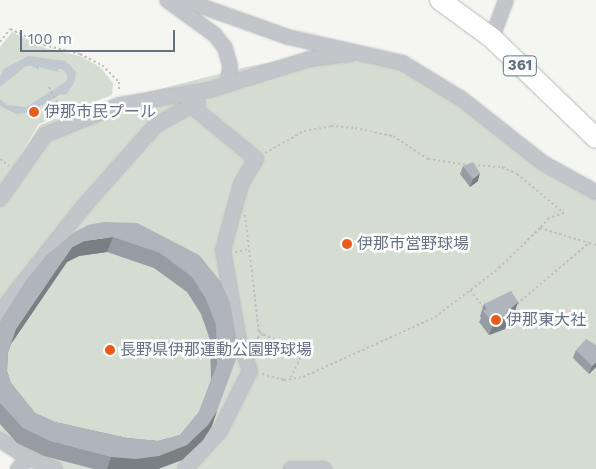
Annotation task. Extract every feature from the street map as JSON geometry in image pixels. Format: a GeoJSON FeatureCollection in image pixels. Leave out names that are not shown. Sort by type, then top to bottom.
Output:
{"type":"FeatureCollection","features":[{"type":"Feature","properties":{"kind":"highway","name":"361"},"geometry":{"type":"LineString","coordinates":[[440,0],[492,38],[595,134]]}},
{"type":"Feature","properties":{"kind":"street"},"geometry":{"type":"LineString","coordinates":[[167,0],[215,35],[225,48],[230,66],[228,83]]}},
{"type":"Feature","properties":{"kind":"street"},"geometry":{"type":"LineString","coordinates":[[184,0],[288,38],[403,63],[462,99],[543,163],[596,192]]}},
{"type":"Feature","properties":{"kind":"street"},"geometry":{"type":"LineString","coordinates":[[492,38],[506,0]]}},
{"type":"Feature","properties":{"kind":"street"},"geometry":{"type":"LineString","coordinates":[[0,199],[45,135],[119,105],[209,90],[309,60],[359,53]]}},
{"type":"Feature","properties":{"kind":"street"},"geometry":{"type":"LineString","coordinates":[[0,312],[84,206],[156,125],[193,107],[209,90]]}},
{"type":"Feature","properties":{"kind":"street"},"geometry":{"type":"LineString","coordinates":[[185,469],[220,431],[250,371],[238,336],[223,250],[241,184],[256,159],[193,107]]}},
{"type":"Feature","properties":{"kind":"street"},"geometry":{"type":"LineString","coordinates":[[0,440],[28,458],[55,469]]}},
{"type":"Feature","properties":{"kind":"street"},"geometry":{"type":"LineString","coordinates":[[18,469],[28,458]]}},
{"type":"Feature","properties":{"kind":"street"},"geometry":{"type":"LineString","coordinates":[[292,469],[324,469]]}},
{"type":"Feature","properties":{"kind":"path"},"geometry":{"type":"LineString","coordinates":[[0,42],[10,29],[44,45],[80,54],[102,65],[119,82],[119,105]]}},
{"type":"Feature","properties":{"kind":"path"},"geometry":{"type":"LineString","coordinates":[[49,86],[56,104]]}},
{"type":"Feature","properties":{"kind":"path"},"geometry":{"type":"LineString","coordinates":[[250,371],[290,379],[304,378],[435,317],[498,268],[549,218],[564,214],[517,174],[502,167],[428,159],[393,136],[375,130],[331,126],[304,131],[256,159]]}},
{"type":"Feature","properties":{"kind":"path"},"geometry":{"type":"LineString","coordinates":[[245,210],[259,332],[303,353],[290,379]]}},
{"type":"Feature","properties":{"kind":"path"},"geometry":{"type":"LineString","coordinates":[[540,228],[596,245]]}},
{"type":"Feature","properties":{"kind":"path"},"geometry":{"type":"LineString","coordinates":[[511,310],[589,243]]}},
{"type":"Feature","properties":{"kind":"path"},"geometry":{"type":"LineString","coordinates":[[470,290],[487,312]]}},
{"type":"Feature","properties":{"kind":"shaded area"},"geometry":{"type":"Polygon","coordinates":[[[12,32],[45,48],[80,56],[100,67],[113,83],[112,95],[39,124],[15,164],[40,125],[78,110],[246,67],[360,46],[405,57],[547,160],[596,189],[596,469],[55,469],[0,440],[0,47],[12,32]]]}},
{"type":"Feature","properties":{"kind":"shaded area"},"geometry":{"type":"Polygon","coordinates":[[[28,56],[66,61],[76,72],[75,81],[66,95],[61,94],[30,112],[16,114],[0,106],[0,99],[7,105],[26,107],[67,81],[67,74],[62,69],[58,69],[58,72],[39,67],[39,70],[32,66],[26,66],[0,87],[0,77],[4,69],[28,56]]]}},
{"type":"Feature","properties":{"kind":"building"},"geometry":{"type":"Polygon","coordinates":[[[473,162],[480,173],[473,179],[463,166],[473,162]]]}},
{"type":"Feature","properties":{"kind":"building"},"geometry":{"type":"Polygon","coordinates":[[[104,222],[137,223],[199,255],[221,282],[230,303],[237,342],[236,359],[217,411],[208,425],[187,445],[159,456],[136,459],[111,457],[50,441],[23,428],[0,403],[0,322],[28,278],[46,256],[73,233],[88,225],[104,222]],[[113,237],[84,241],[72,247],[16,329],[8,352],[7,371],[11,383],[35,413],[55,422],[127,438],[158,441],[180,435],[199,412],[217,365],[216,325],[206,299],[192,277],[160,253],[113,237]]]}},
{"type":"Feature","properties":{"kind":"building"},"geometry":{"type":"Polygon","coordinates":[[[511,291],[518,302],[506,313],[509,317],[494,323],[483,311],[487,309],[484,304],[511,291]]]}},
{"type":"Feature","properties":{"kind":"building"},"geometry":{"type":"Polygon","coordinates":[[[586,339],[596,345],[596,362],[592,366],[576,350],[586,339]]]}},
{"type":"Feature","properties":{"kind":"place","name":"伊那市民プール"},"geometry":{"type":"Point","coordinates":[34,112]}},
{"type":"Feature","properties":{"kind":"place","name":"伊那市営野球場"},"geometry":{"type":"Point","coordinates":[347,244]}},
{"type":"Feature","properties":{"kind":"place","name":"伊那東大社"},"geometry":{"type":"Point","coordinates":[496,320]}},
{"type":"Feature","properties":{"kind":"place","name":"長野県伊那運動公園野球場"},"geometry":{"type":"Point","coordinates":[110,350]}}]}
